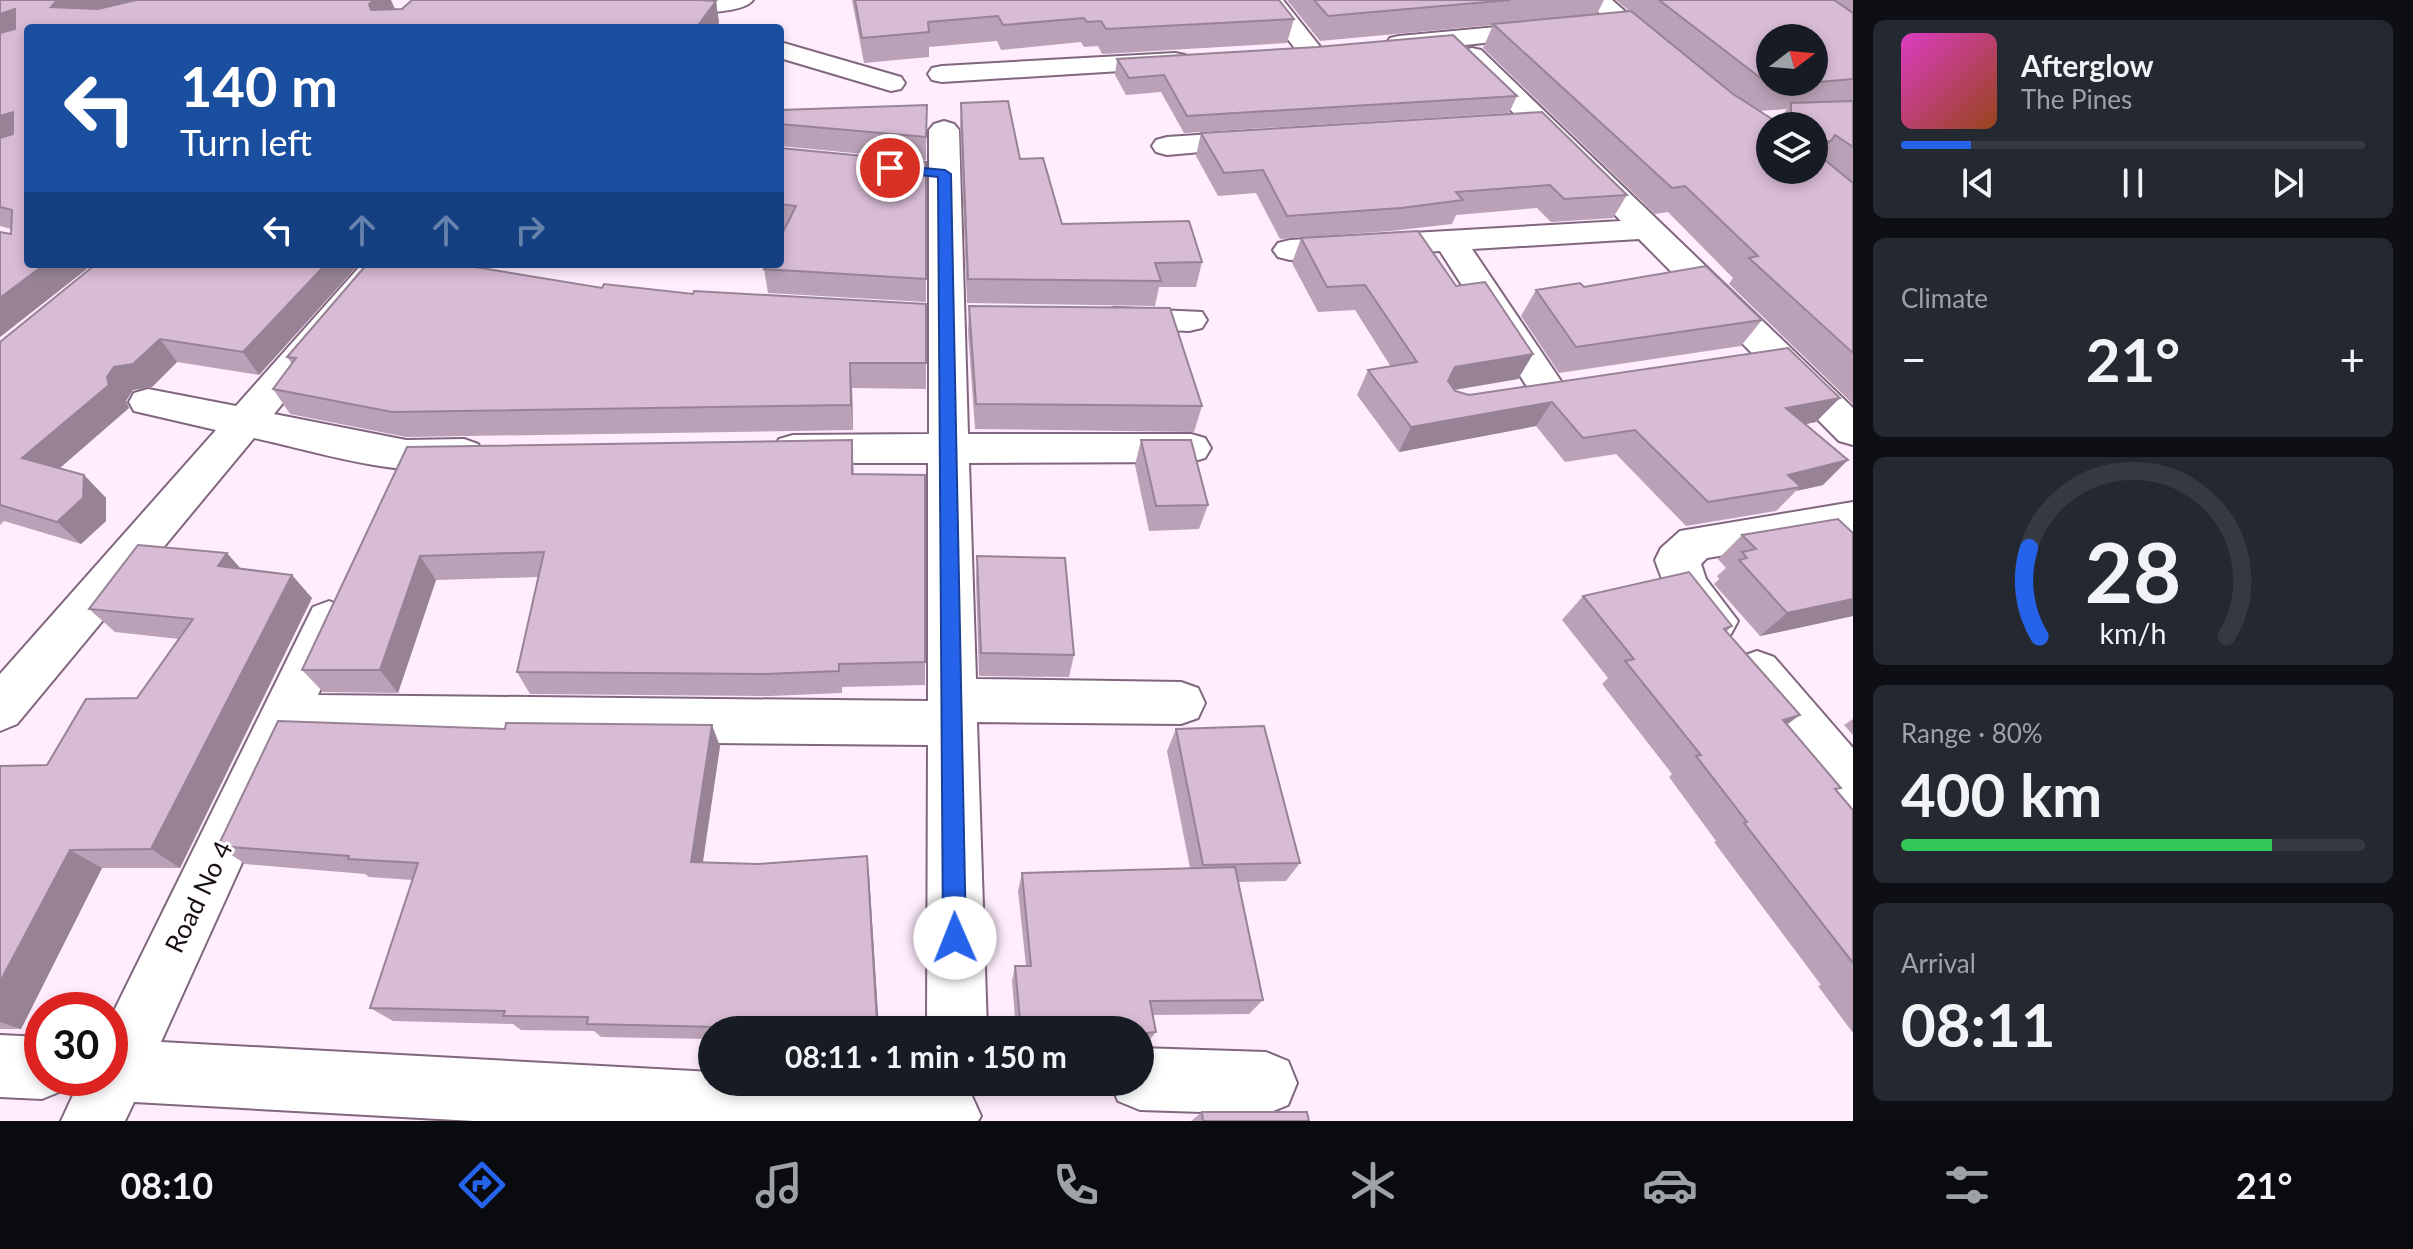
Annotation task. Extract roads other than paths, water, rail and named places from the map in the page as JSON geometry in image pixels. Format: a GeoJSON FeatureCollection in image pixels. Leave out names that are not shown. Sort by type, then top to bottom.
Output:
{"type":"FeatureCollection","features":[{"type":"Feature","properties":{"kind":"street"},"geometry":{"type":"LineString","coordinates":[[556,0],[620,5],[730,4],[737,24]]}},
{"type":"Feature","properties":{"kind":"street"},"geometry":{"type":"LineString","coordinates":[[1270,0],[1312,53]]}},
{"type":"Feature","properties":{"kind":"street"},"geometry":{"type":"LineString","coordinates":[[603,24],[620,5]]}},
{"type":"Feature","properties":{"kind":"street"},"geometry":{"type":"LineString","coordinates":[[1374,47],[1589,18],[1624,24],[1672,64]]}},
{"type":"Feature","properties":{"kind":"street"},"geometry":{"type":"LineString","coordinates":[[1453,38],[1525,124],[1648,229],[1853,431]]}},
{"type":"Feature","properties":{"kind":"street"},"geometry":{"type":"LineString","coordinates":[[1281,55],[1343,50]]}},
{"type":"Feature","properties":{"kind":"street"},"geometry":{"type":"LineString","coordinates":[[784,51],[891,83]]}},
{"type":"Feature","properties":{"kind":"street"},"geometry":{"type":"LineString","coordinates":[[942,74],[1204,59]]}},
{"type":"Feature","properties":{"kind":"street"},"geometry":{"type":"LineString","coordinates":[[944,130],[930,172],[947,317],[957,1016]]}},
{"type":"Feature","properties":{"kind":"street"},"geometry":{"type":"LineString","coordinates":[[1167,146],[1292,138]]}},
{"type":"Feature","properties":{"kind":"street"},"geometry":{"type":"LineString","coordinates":[[1290,250],[1648,229]]}},
{"type":"Feature","properties":{"kind":"street"},"geometry":{"type":"LineString","coordinates":[[1449,240],[1548,390]]}},
{"type":"Feature","properties":{"kind":"street"},"geometry":{"type":"LineString","coordinates":[[0,709],[18,664],[245,423],[377,268]]}},
{"type":"Feature","properties":{"kind":"street"},"geometry":{"type":"LineString","coordinates":[[1083,319],[1189,320]]}},
{"type":"Feature","properties":{"kind":"street"},"geometry":{"type":"LineString","coordinates":[[1731,363],[1777,356]]}},
{"type":"Feature","properties":{"kind":"street"},"geometry":{"type":"LineString","coordinates":[[148,402],[245,423],[396,475],[502,453]]}},
{"type":"Feature","properties":{"kind":"street"},"geometry":{"type":"LineString","coordinates":[[757,449],[949,446],[1191,448]]}},
{"type":"Feature","properties":{"kind":"street"},"geometry":{"type":"LineString","coordinates":[[1853,518],[1695,543],[1677,560],[1687,588],[1853,786]]}},
{"type":"Feature","properties":{"kind":"street","name":"Road No 4"},"geometry":{"type":"LineString","coordinates":[[128,1042],[349,579]]}},
{"type":"Feature","properties":{"kind":"street"},"geometry":{"type":"LineString","coordinates":[[285,717],[952,712],[1181,703]]}},
{"type":"Feature","properties":{"kind":"street"},"geometry":{"type":"LineString","coordinates":[[0,1066],[24,1067]]}},
{"type":"Feature","properties":{"kind":"street"},"geometry":{"type":"LineString","coordinates":[[1154,1079],[1266,1083]]}},
{"type":"Feature","properties":{"kind":"street"},"geometry":{"type":"LineString","coordinates":[[128,1087],[951,1106]]}}]}
